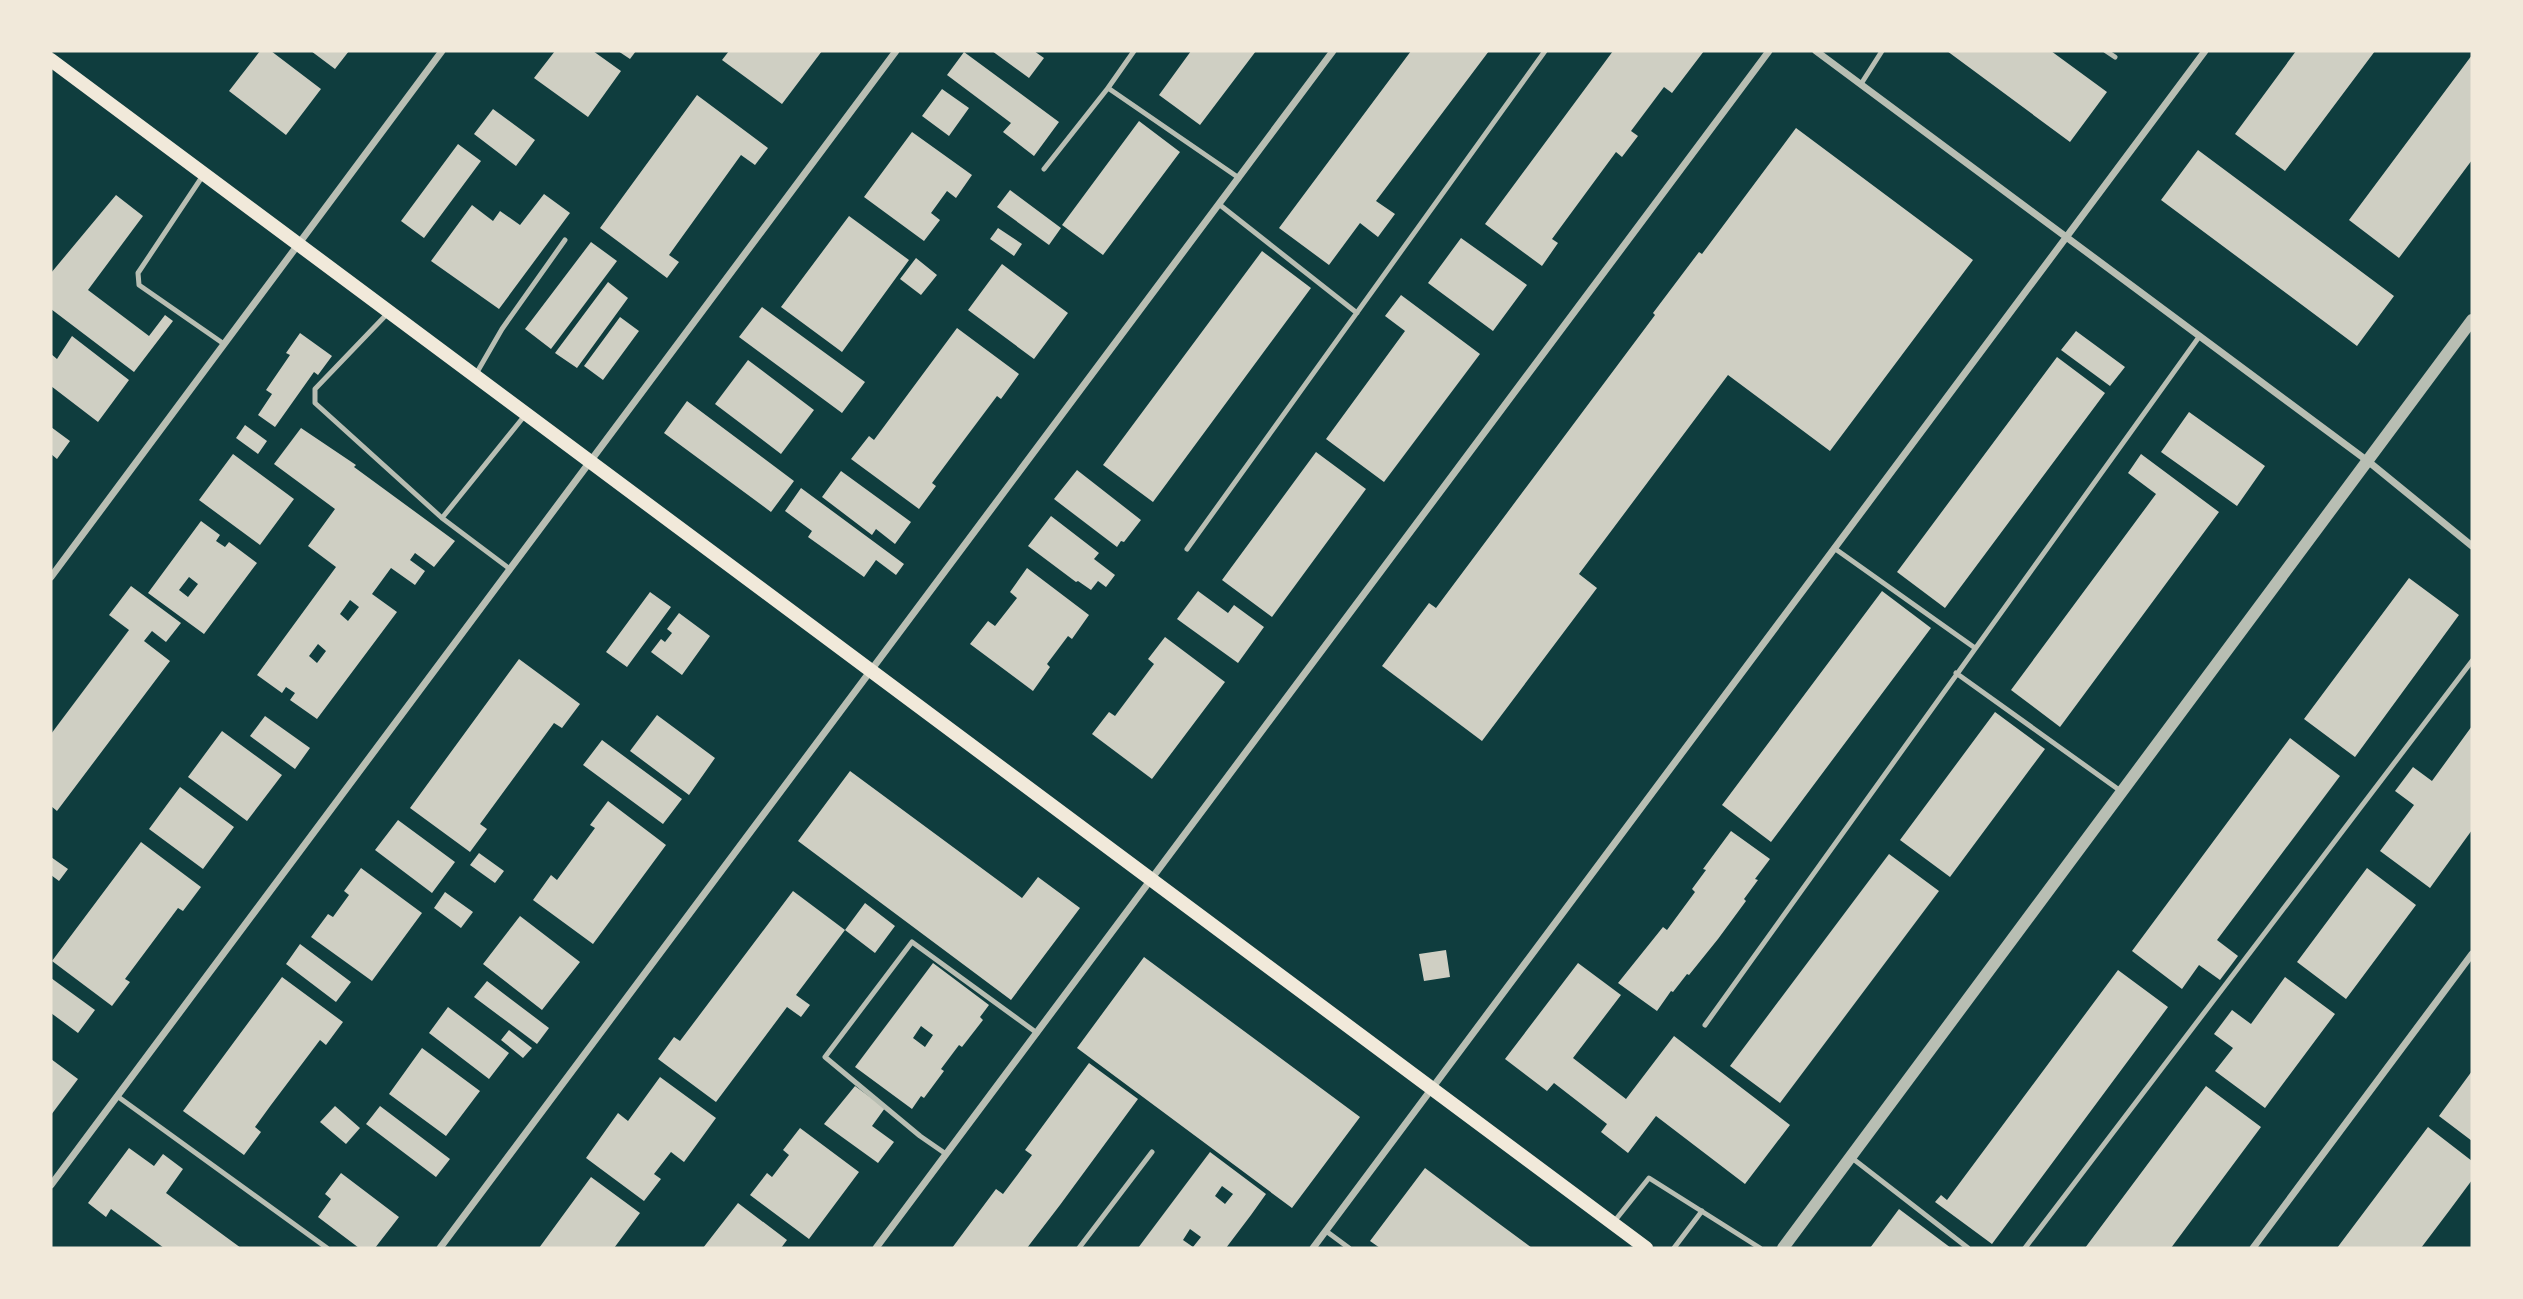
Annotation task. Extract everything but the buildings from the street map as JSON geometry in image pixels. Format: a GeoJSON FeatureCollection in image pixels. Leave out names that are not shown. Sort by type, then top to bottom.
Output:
{"type":"FeatureCollection","features":[{"type":"Feature","properties":{"kind":"main road"},"geometry":{"type":"LineString","coordinates":[[51,60],[1646,1248]]}},
{"type":"Feature","properties":{"kind":"street"},"geometry":{"type":"LineString","coordinates":[[51,577],[442,51]]}},
{"type":"Feature","properties":{"kind":"street"},"geometry":{"type":"LineString","coordinates":[[51,1185],[896,51]]}},
{"type":"Feature","properties":{"kind":"street"},"geometry":{"type":"LineString","coordinates":[[440,1248],[1333,51]]}},
{"type":"Feature","properties":{"kind":"street"},"geometry":{"type":"LineString","coordinates":[[876,1248],[1769,51]]}},
{"type":"Feature","properties":{"kind":"street"},"geometry":{"type":"LineString","coordinates":[[1816,51],[2368,462],[2472,546]]}},
{"type":"Feature","properties":{"kind":"street"},"geometry":{"type":"LineString","coordinates":[[1313,1248],[2204,51]]}},
{"type":"Feature","properties":{"kind":"street"},"geometry":{"type":"LineString","coordinates":[[1783,1248],[2472,320]]}},
{"type":"Feature","properties":{"kind":"street"},"geometry":{"type":"LineString","coordinates":[[2253,1248],[2472,954]]}},
{"type":"Feature","properties":{"kind":"lane"},"geometry":{"type":"LineString","coordinates":[[1044,169],[1135,51]]}},
{"type":"Feature","properties":{"kind":"lane"},"geometry":{"type":"LineString","coordinates":[[1187,549],[1545,51]]}},
{"type":"Feature","properties":{"kind":"lane"},"geometry":{"type":"LineString","coordinates":[[1861,84],[1882,51]]}},
{"type":"Feature","properties":{"kind":"lane"},"geometry":{"type":"LineString","coordinates":[[2106,51],[2115,57]]}},
{"type":"Feature","properties":{"kind":"lane"},"geometry":{"type":"LineString","coordinates":[[1108,88],[1239,178]]}},
{"type":"Feature","properties":{"kind":"lane"},"geometry":{"type":"LineString","coordinates":[[204,174],[138,273],[137,279],[139,285],[224,344]]}},
{"type":"Feature","properties":{"kind":"lane"},"geometry":{"type":"LineString","coordinates":[[1220,205],[1357,313]]}},
{"type":"Feature","properties":{"kind":"lane"},"geometry":{"type":"LineString","coordinates":[[475,376],[502,330],[565,240]]}},
{"type":"Feature","properties":{"kind":"lane"},"geometry":{"type":"LineString","coordinates":[[388,312],[315,390],[315,403],[442,518],[510,569]]}},
{"type":"Feature","properties":{"kind":"lane"},"geometry":{"type":"LineString","coordinates":[[1705,1025],[2199,337]]}},
{"type":"Feature","properties":{"kind":"lane"},"geometry":{"type":"LineString","coordinates":[[442,518],[526,414]]}},
{"type":"Feature","properties":{"kind":"lane"},"geometry":{"type":"LineString","coordinates":[[1834,548],[1975,648]]}},
{"type":"Feature","properties":{"kind":"lane"},"geometry":{"type":"LineString","coordinates":[[2025,1248],[2472,661]]}},
{"type":"Feature","properties":{"kind":"lane"},"geometry":{"type":"LineString","coordinates":[[1956,673],[2122,792]]}},
{"type":"Feature","properties":{"kind":"lane"},"geometry":{"type":"LineString","coordinates":[[946,1154],[920,1136],[825,1057],[912,942],[1037,1033]]}},
{"type":"Feature","properties":{"kind":"lane"},"geometry":{"type":"LineString","coordinates":[[117,1096],[327,1248]]}},
{"type":"Feature","properties":{"kind":"lane"},"geometry":{"type":"LineString","coordinates":[[1079,1248],[1152,1152]]}},
{"type":"Feature","properties":{"kind":"lane"},"geometry":{"type":"LineString","coordinates":[[1851,1157],[1968,1248]]}},
{"type":"Feature","properties":{"kind":"lane"},"geometry":{"type":"LineString","coordinates":[[1613,1223],[1649,1178],[1760,1248]]}},
{"type":"Feature","properties":{"kind":"lane"},"geometry":{"type":"LineString","coordinates":[[1674,1248],[1702,1211]]}},
{"type":"Feature","properties":{"kind":"lane"},"geometry":{"type":"LineString","coordinates":[[1326,1231],[1349,1248]]}}]}
